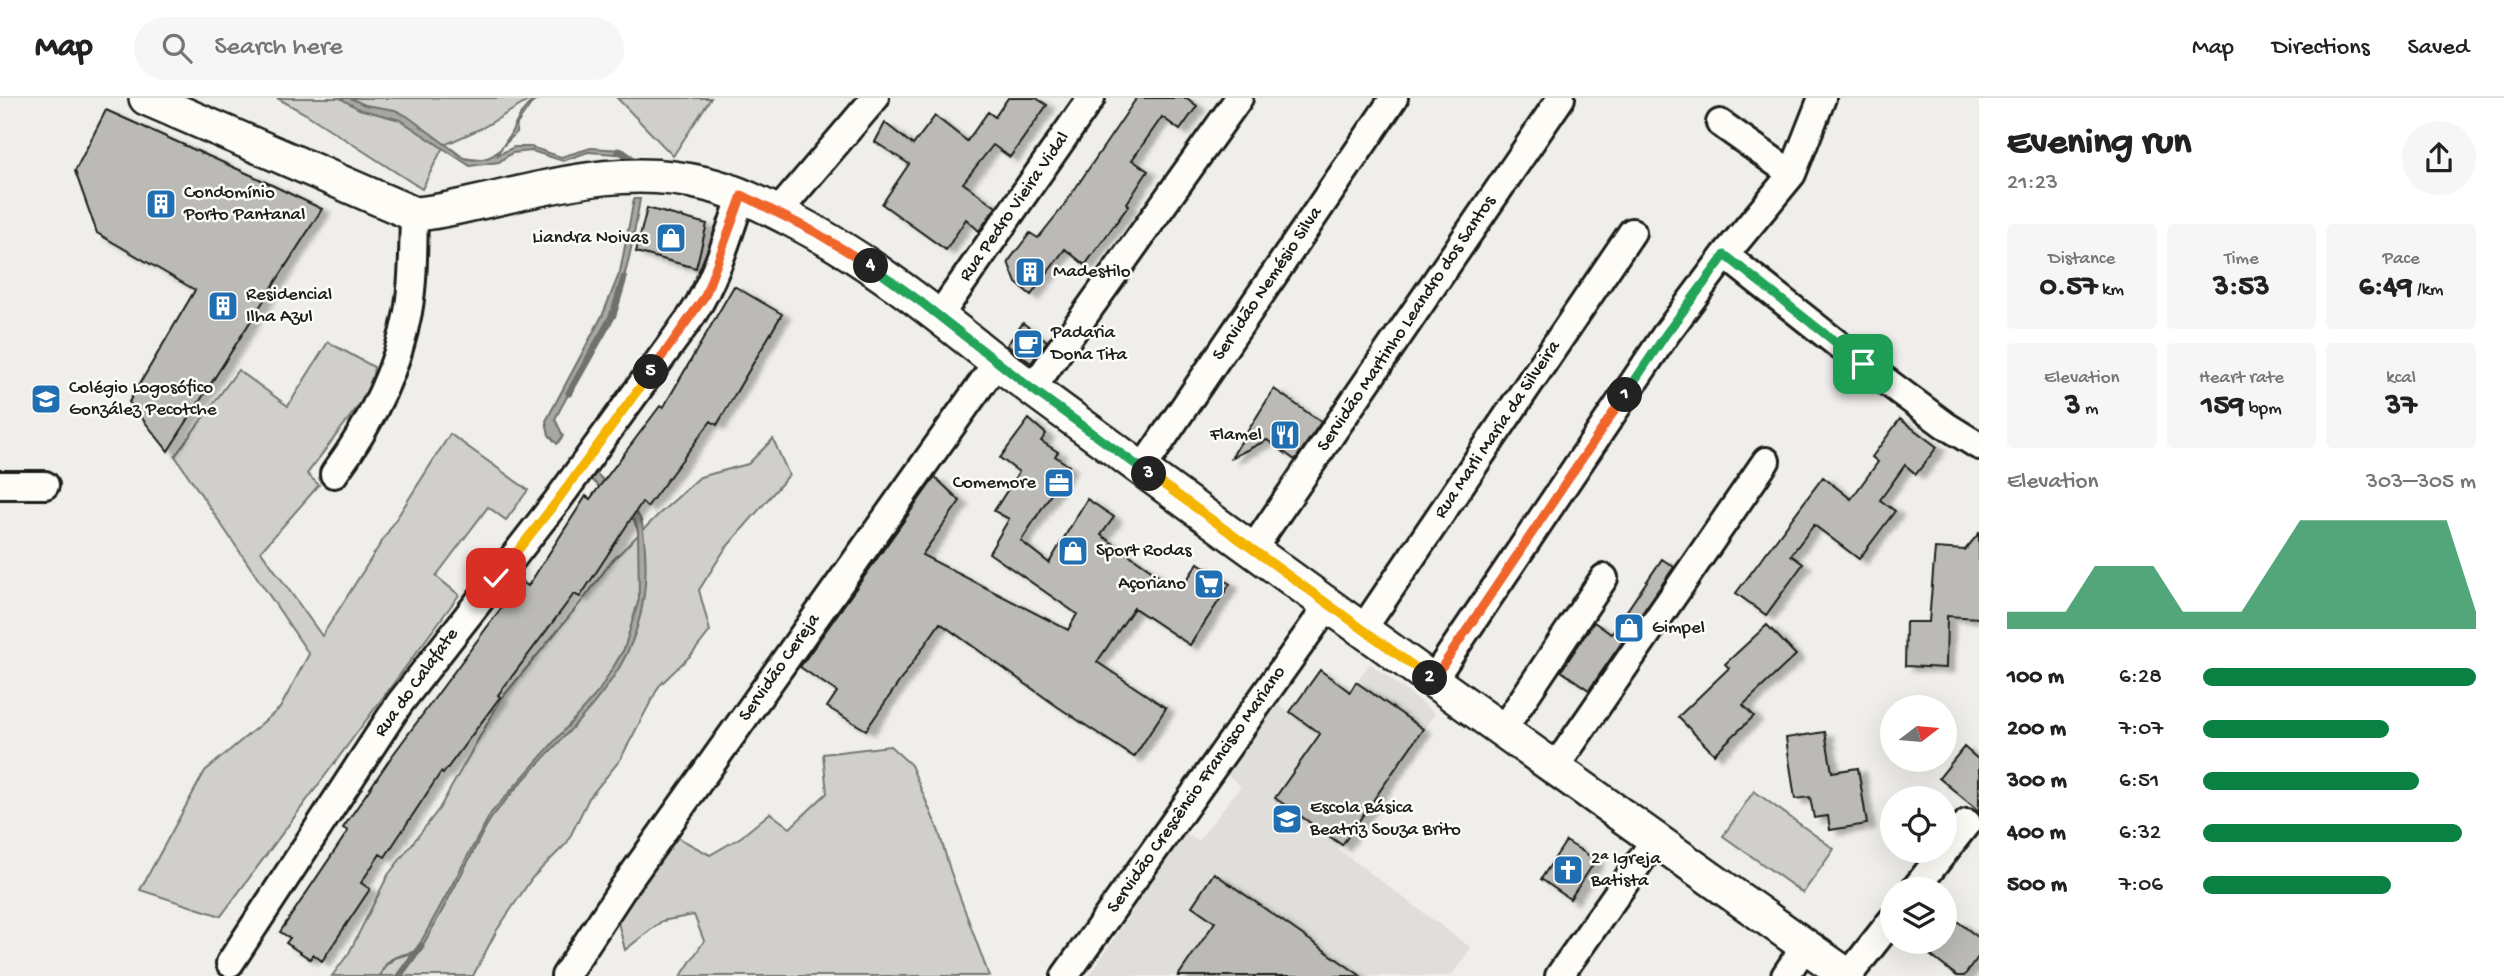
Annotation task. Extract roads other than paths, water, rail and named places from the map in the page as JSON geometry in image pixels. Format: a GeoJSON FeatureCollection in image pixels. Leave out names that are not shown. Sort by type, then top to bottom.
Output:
{"type":"FeatureCollection","features":[{"type":"Feature","properties":{"kind":"main road"},"geometry":{"type":"LineString","coordinates":[[146,98],[414,214],[442,211],[589,178],[621,174],[667,176],[707,184],[742,195],[778,212],[854,256],[939,316],[1142,470],[1555,769],[1848,976]]}},
{"type":"Feature","properties":{"kind":"street"},"geometry":{"type":"LineString","coordinates":[[778,212],[875,98]]}},
{"type":"Feature","properties":{"kind":"street","name":"Rua Pedro Vieira Vidal"},"geometry":{"type":"LineString","coordinates":[[939,316],[1091,98]]}},
{"type":"Feature","properties":{"kind":"street"},"geometry":{"type":"LineString","coordinates":[[1032,389],[1239,98]]}},
{"type":"Feature","properties":{"kind":"street","name":"Servidão Nemésio Silva"},"geometry":{"type":"LineString","coordinates":[[1142,470],[1394,98]]}},
{"type":"Feature","properties":{"kind":"street","name":"Servidão Martinho Leandro dos Santos"},"geometry":{"type":"LineString","coordinates":[[1253,549],[1561,98]]}},
{"type":"Feature","properties":{"kind":"street"},"geometry":{"type":"LineString","coordinates":[[1433,680],[1666,334],[1725,255],[1792,174],[1822,98]]}},
{"type":"Feature","properties":{"kind":"street"},"geometry":{"type":"LineString","coordinates":[[1720,123],[1792,174]]}},
{"type":"Feature","properties":{"kind":"street","name":"Rua do Calafate"},"geometry":{"type":"LineString","coordinates":[[230,963],[399,704],[557,501],[694,314],[715,273],[742,195]]}},
{"type":"Feature","properties":{"kind":"street"},"geometry":{"type":"LineString","coordinates":[[334,474],[358,441],[373,414],[395,359],[408,313],[414,214]]}},
{"type":"Feature","properties":{"kind":"street","name":"Rua Marli Maria da Silveira"},"geometry":{"type":"LineString","coordinates":[[1363,628],[1632,232]]}},
{"type":"Feature","properties":{"kind":"street"},"geometry":{"type":"LineString","coordinates":[[1725,255],[1863,364],[1938,420],[1979,446]]}},
{"type":"Feature","properties":{"kind":"street","name":"Servidão Cereja"},"geometry":{"type":"LineString","coordinates":[[565,976],[621,891],[997,362]]}},
{"type":"Feature","properties":{"kind":"street"},"geometry":{"type":"LineString","coordinates":[[1555,769],[1766,461]]}},
{"type":"Feature","properties":{"kind":"street"},"geometry":{"type":"LineString","coordinates":[[0,485],[45,485]]}},
{"type":"Feature","properties":{"kind":"street"},"geometry":{"type":"LineString","coordinates":[[1502,731],[1604,578]]}},
{"type":"Feature","properties":{"kind":"street","name":"Servidão Crescêncio Francisco Mariano"},"geometry":{"type":"LineString","coordinates":[[1065,976],[1329,604]]}},
{"type":"Feature","properties":{"kind":"street"},"geometry":{"type":"LineString","coordinates":[[1924,877],[1967,823]]}},
{"type":"Feature","properties":{"kind":"street"},"geometry":{"type":"LineString","coordinates":[[1559,976],[1655,840]]}},
{"type":"Feature","properties":{"kind":"street"},"geometry":{"type":"LineString","coordinates":[[1848,976],[1880,935]]}},
{"type":"Feature","properties":{"kind":"street"},"geometry":{"type":"LineString","coordinates":[[1786,976],[1805,946]]}},
{"type":"Feature","properties":{"kind":"waterway"},"geometry":{"type":"LineString","coordinates":[[618,151],[635,161]]}},
{"type":"Feature","properties":{"kind":"waterway"},"geometry":{"type":"LineString","coordinates":[[569,393],[613,315],[624,278]]}},
{"type":"Feature","properties":{"kind":"waterway"},"geometry":{"type":"LineString","coordinates":[[399,976],[421,946]]}},
{"type":"Feature","properties":{"kind":"place","name":"Condomínio Porto Pantanal"},"geometry":{"type":"Point","coordinates":[161,204]}},
{"type":"Feature","properties":{"kind":"place","name":"Liandra Noivas"},"geometry":{"type":"Point","coordinates":[671,238]}},
{"type":"Feature","properties":{"kind":"place","name":"Madestilo"},"geometry":{"type":"Point","coordinates":[1030,272]}},
{"type":"Feature","properties":{"kind":"place","name":"Residencial Ilha Azul"},"geometry":{"type":"Point","coordinates":[223,306]}},
{"type":"Feature","properties":{"kind":"place","name":"Padaria Dona Tita"},"geometry":{"type":"Point","coordinates":[1028,344]}},
{"type":"Feature","properties":{"kind":"place","name":"Colégio Logosófico González Pecotche"},"geometry":{"type":"Point","coordinates":[46,399]}},
{"type":"Feature","properties":{"kind":"place","name":"Flamel"},"geometry":{"type":"Point","coordinates":[1285,435]}},
{"type":"Feature","properties":{"kind":"place","name":"Comemore"},"geometry":{"type":"Point","coordinates":[1059,483]}},
{"type":"Feature","properties":{"kind":"place","name":"Sport Rodas"},"geometry":{"type":"Point","coordinates":[1073,551]}},
{"type":"Feature","properties":{"kind":"place","name":"Açoriano"},"geometry":{"type":"Point","coordinates":[1209,584]}},
{"type":"Feature","properties":{"kind":"place","name":"Gimpel"},"geometry":{"type":"Point","coordinates":[1629,628]}},
{"type":"Feature","properties":{"kind":"place","name":"Escola Básica Beatriz Souza Brito"},"geometry":{"type":"Point","coordinates":[1287,819]}},
{"type":"Feature","properties":{"kind":"place","name":"2ª Igreja Batista"},"geometry":{"type":"Point","coordinates":[1568,870]}}]}
